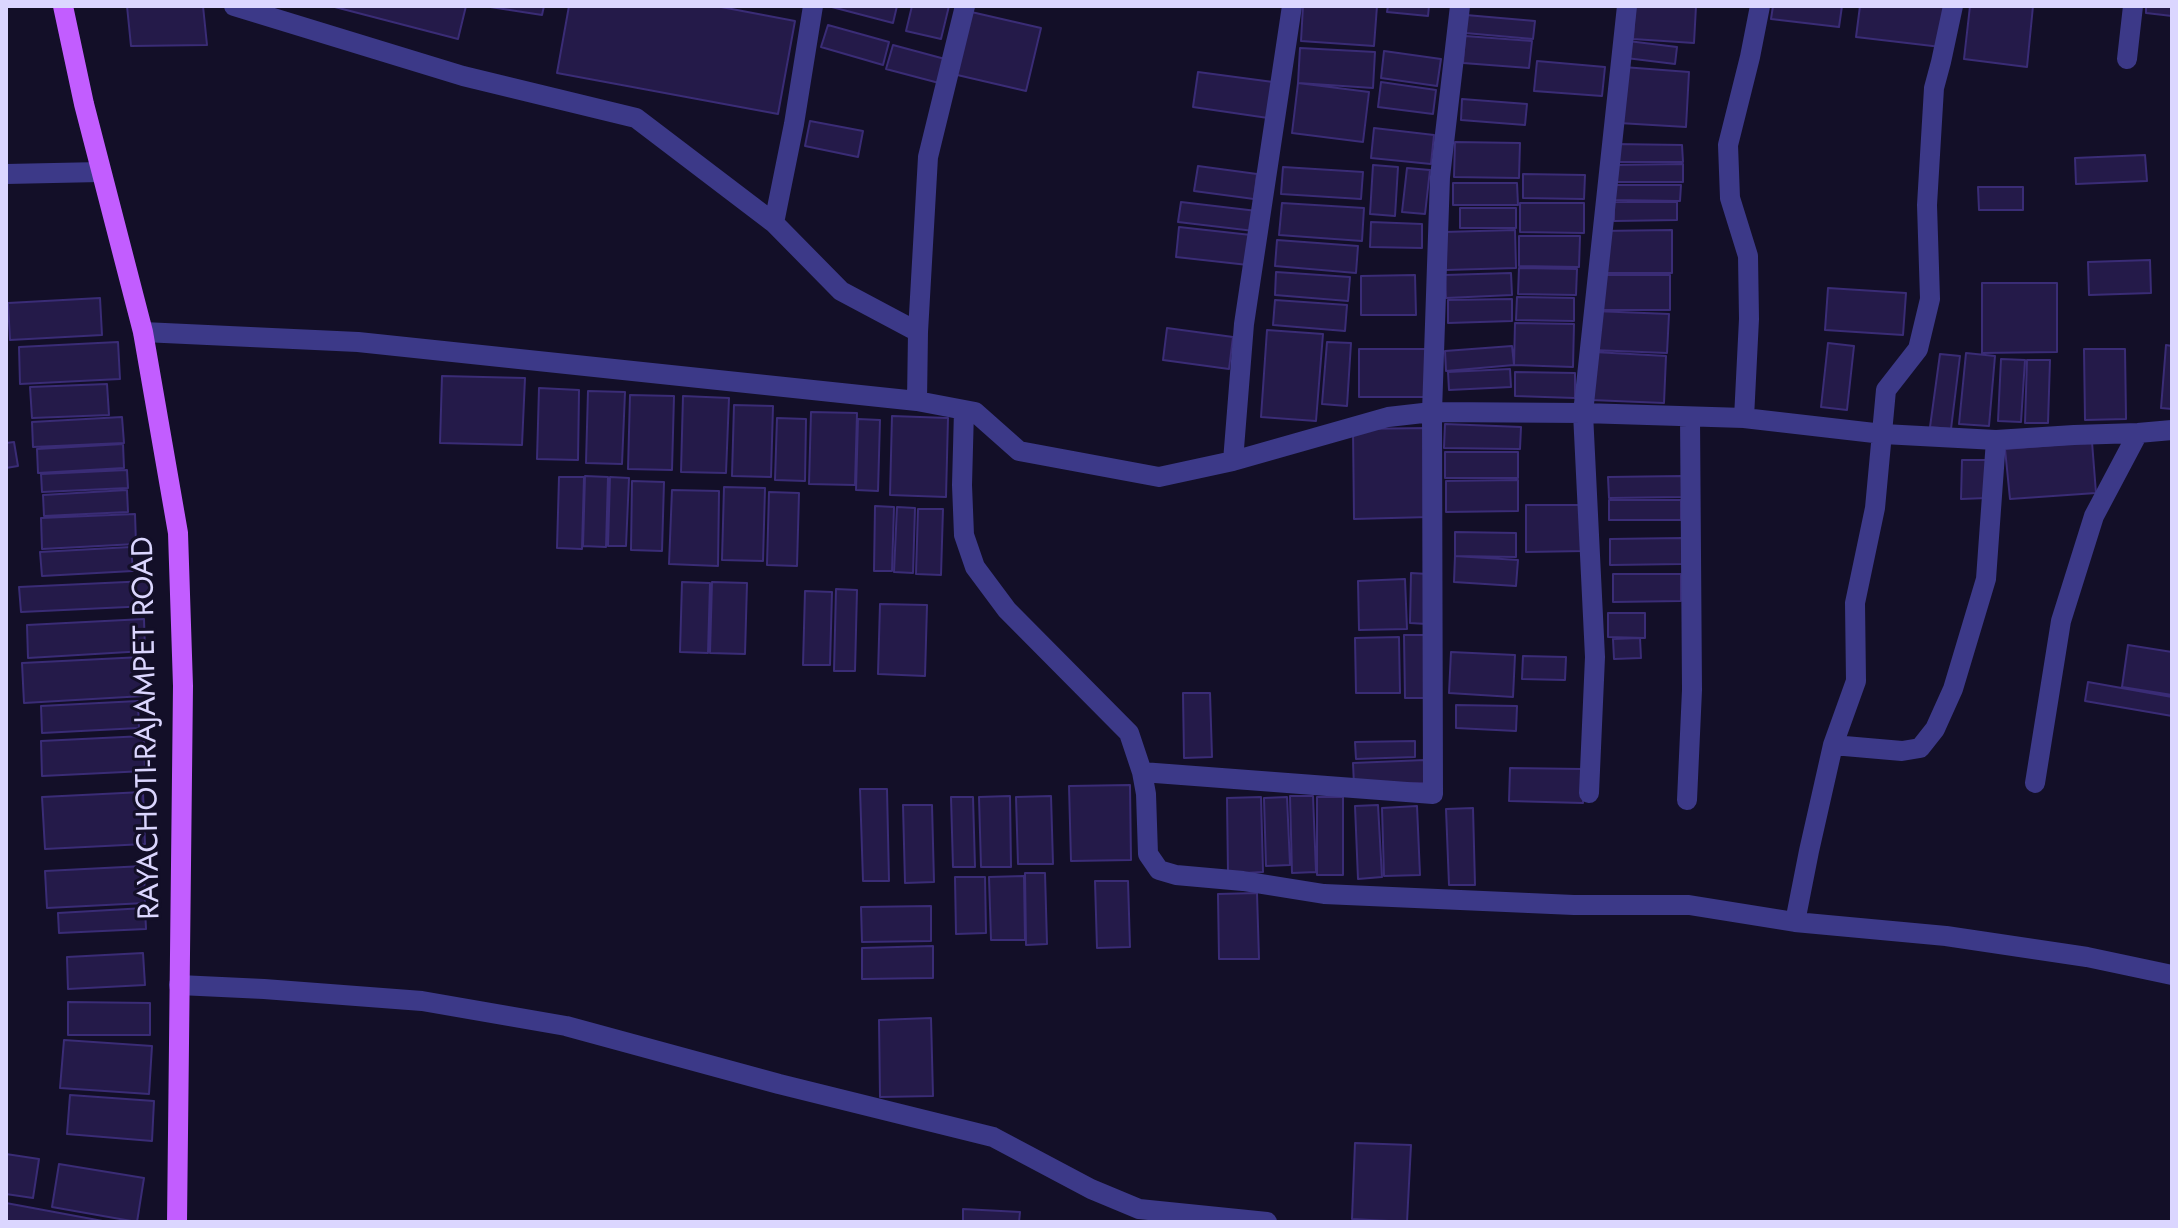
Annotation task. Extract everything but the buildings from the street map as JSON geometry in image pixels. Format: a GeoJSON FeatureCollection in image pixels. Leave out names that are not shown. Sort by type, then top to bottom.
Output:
{"type":"FeatureCollection","features":[{"type":"Feature","properties":{"kind":"main road","name":"RAYACHOTI-RAJAMPET ROAD"},"geometry":{"type":"LineString","coordinates":[[63,6],[101,172],[143,332],[178,533],[183,686],[177,1222]]}},
{"type":"Feature","properties":{"kind":"street"},"geometry":{"type":"LineString","coordinates":[[234,6],[463,76],[636,118],[774,223],[841,291],[918,332]]}},
{"type":"Feature","properties":{"kind":"street"},"geometry":{"type":"LineString","coordinates":[[774,223],[813,6]]}},
{"type":"Feature","properties":{"kind":"street"},"geometry":{"type":"LineString","coordinates":[[917,401],[928,157],[965,6]]}},
{"type":"Feature","properties":{"kind":"street"},"geometry":{"type":"LineString","coordinates":[[1233,461],[1244,324],[1292,6]]}},
{"type":"Feature","properties":{"kind":"street"},"geometry":{"type":"LineString","coordinates":[[1142,772],[1433,794],[1432,412],[1440,177],[1460,6]]}},
{"type":"Feature","properties":{"kind":"street"},"geometry":{"type":"LineString","coordinates":[[1589,793],[1595,657],[1583,413],[1627,6]]}},
{"type":"Feature","properties":{"kind":"street"},"geometry":{"type":"LineString","coordinates":[[1744,418],[1749,319],[1748,256],[1730,198],[1728,145],[1760,6]]}},
{"type":"Feature","properties":{"kind":"street"},"geometry":{"type":"LineString","coordinates":[[1795,922],[1833,745],[1856,681],[1855,603],[1875,508],[1886,390],[1918,349],[1930,299],[1927,205],[1934,88],[1953,6]]}},
{"type":"Feature","properties":{"kind":"street"},"geometry":{"type":"LineString","coordinates":[[2127,59],[2133,6]]}},
{"type":"Feature","properties":{"kind":"street"},"geometry":{"type":"LineString","coordinates":[[6,174],[101,172]]}},
{"type":"Feature","properties":{"kind":"street"},"geometry":{"type":"LineString","coordinates":[[143,332],[358,342],[917,401],[975,412],[1019,451],[1159,477],[1233,461],[1388,417],[1432,412],[1744,418],[1883,434],[1996,440],[2172,430]]}},
{"type":"Feature","properties":{"kind":"street"},"geometry":{"type":"LineString","coordinates":[[964,410],[964,535],[975,567],[1007,610],[1129,733],[1146,794],[1148,854],[1159,870],[1176,875],[1243,881],[1324,894],[1574,905],[1689,905],[1795,922],[1993,943],[2087,957],[2172,975]]}},
{"type":"Feature","properties":{"kind":"street"},"geometry":{"type":"LineString","coordinates":[[1687,800],[1692,690],[1690,417]]}},
{"type":"Feature","properties":{"kind":"street"},"geometry":{"type":"LineString","coordinates":[[2035,783],[2061,621],[2094,516],[2138,433]]}},
{"type":"Feature","properties":{"kind":"street"},"geometry":{"type":"LineString","coordinates":[[1833,745],[1902,751],[1920,748],[1935,729],[1953,689],[1986,579],[1996,440]]}},
{"type":"Feature","properties":{"kind":"street"},"geometry":{"type":"LineString","coordinates":[[179,985],[422,1001],[566,1026],[779,1084],[993,1137],[1091,1189],[1139,1209],[1267,1222]]}}]}
